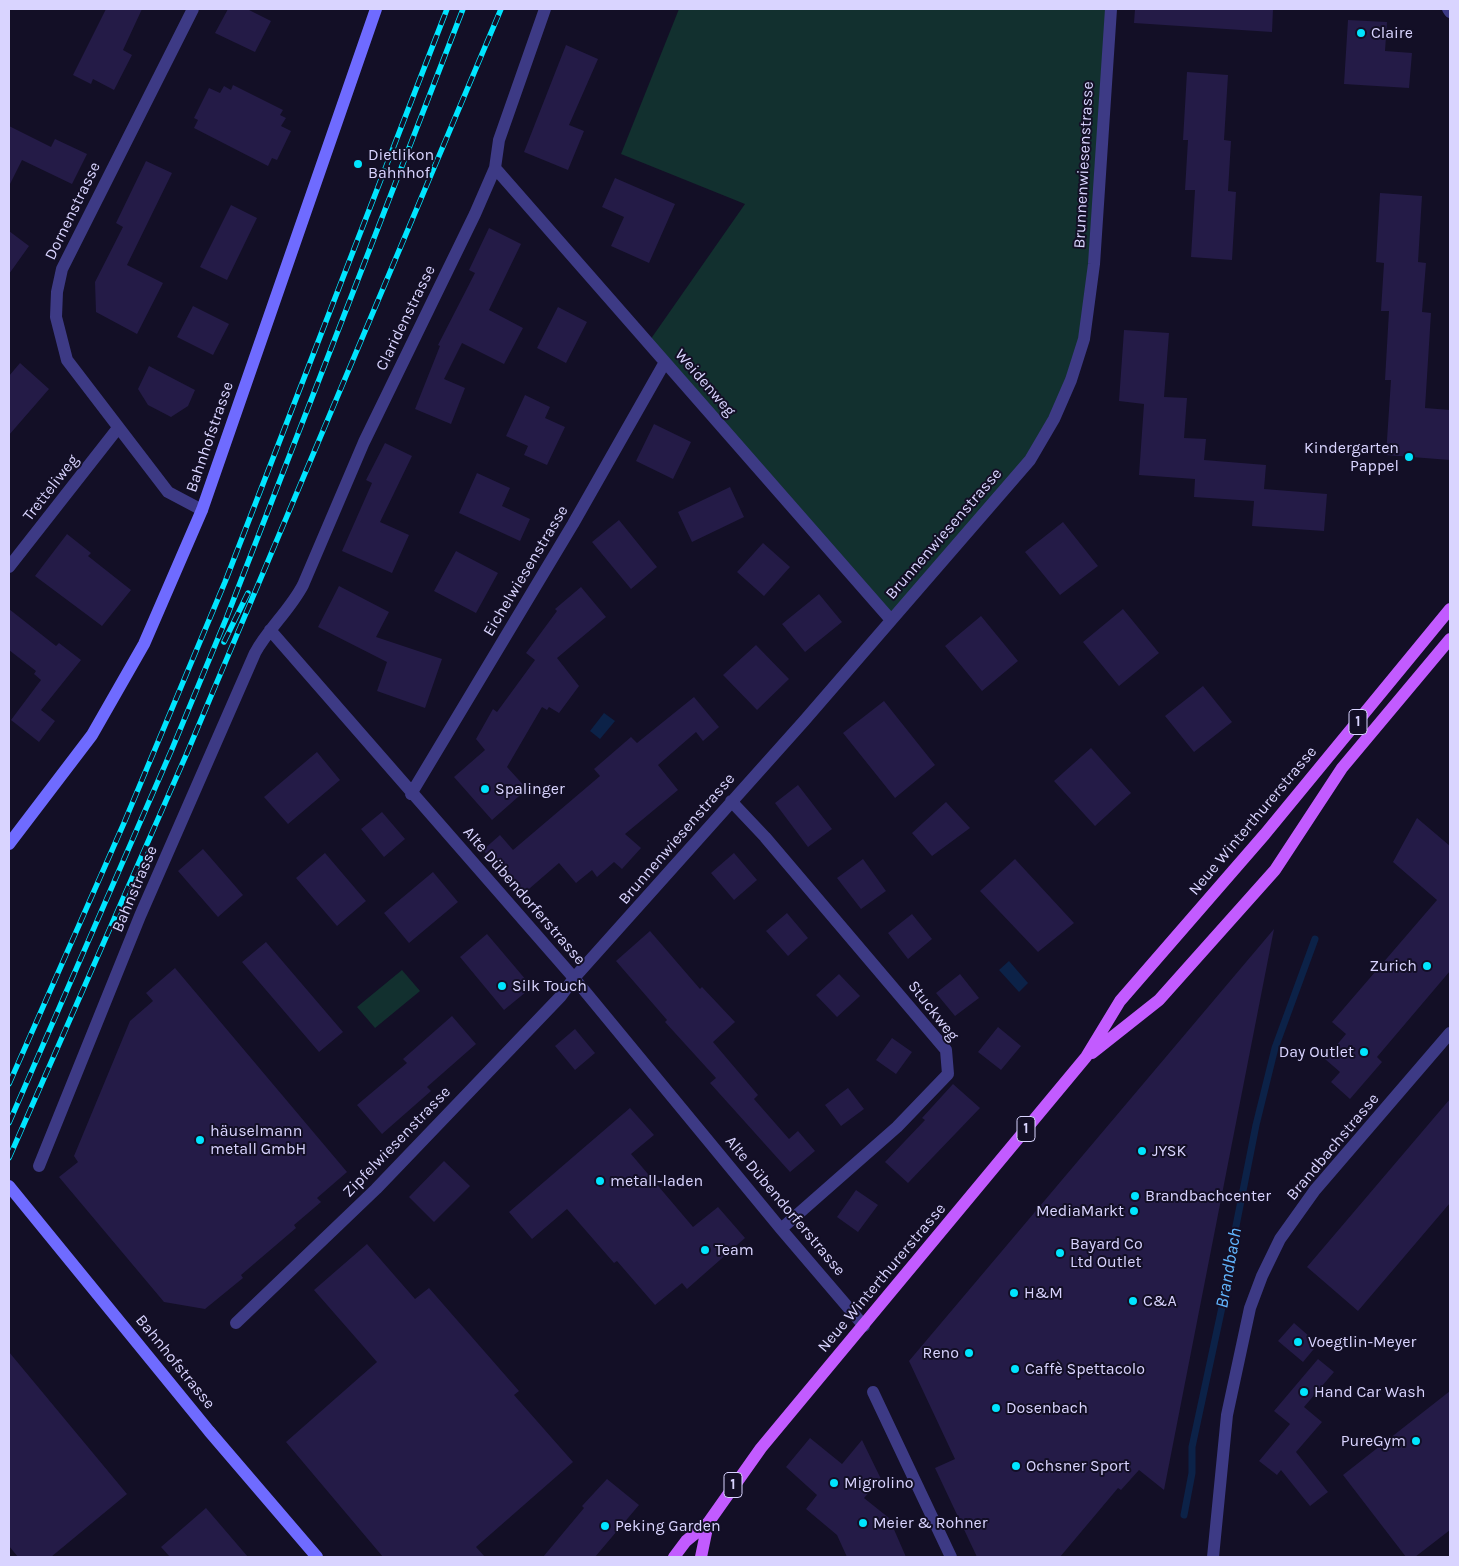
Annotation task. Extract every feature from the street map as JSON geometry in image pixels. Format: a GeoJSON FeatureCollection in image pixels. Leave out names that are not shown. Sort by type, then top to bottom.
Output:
{"type":"FeatureCollection","features":[{"type":"Feature","properties":{"kind":"main road","name":"Neue Winterthurerstrasse"},"geometry":{"type":"LineString","coordinates":[[674,1557],[686,1541],[708,1523],[727,1493],[761,1448],[1086,1057],[1120,1001],[1265,834],[1450,609]]}},
{"type":"Feature","properties":{"kind":"main road","name":"Neue Winterthurerstrasse"},"geometry":{"type":"LineString","coordinates":[[1086,1057],[1159,1000],[1195,962],[1275,870],[1342,768],[1450,639]]}},
{"type":"Feature","properties":{"kind":"main road","name":"Neue Winterthurerstrasse"},"geometry":{"type":"LineString","coordinates":[[701,1557],[708,1523]]}},
{"type":"Feature","properties":{"kind":"street","name":"Dornenstrasse"},"geometry":{"type":"LineString","coordinates":[[193,9],[62,269],[57,292],[56,317],[68,360],[118,428],[168,492],[202,510]]}},
{"type":"Feature","properties":{"kind":"street","name":"Bahnhofstrasse"},"geometry":{"type":"LineString","coordinates":[[9,844],[92,735],[144,644],[202,510],[376,9]]}},
{"type":"Feature","properties":{"kind":"street","name":"Claridenstrasse"},"geometry":{"type":"LineString","coordinates":[[270,630],[294,601],[303,585],[364,442],[475,214],[495,168],[498,140],[545,9]]}},
{"type":"Feature","properties":{"kind":"street","name":"Brunnenwiesenstrasse"},"geometry":{"type":"LineString","coordinates":[[574,978],[804,721],[1030,460],[1054,419],[1071,380],[1084,339],[1092,298],[1111,9]]}},
{"type":"Feature","properties":{"kind":"street","name":"Weidenweg"},"geometry":{"type":"LineString","coordinates":[[495,168],[891,620]]}},
{"type":"Feature","properties":{"kind":"street","name":"Eichelwiesenstrasse"},"geometry":{"type":"LineString","coordinates":[[411,794],[572,524],[664,362]]}},
{"type":"Feature","properties":{"kind":"street","name":"Tretteliweg"},"geometry":{"type":"LineString","coordinates":[[9,567],[118,428]]}},
{"type":"Feature","properties":{"kind":"street","name":"Alte Dübendorferstrasse"},"geometry":{"type":"LineString","coordinates":[[270,630],[411,794],[574,978],[781,1229],[864,1326]]}},
{"type":"Feature","properties":{"kind":"street","name":"Bahnstrasse"},"geometry":{"type":"LineString","coordinates":[[39,1166],[140,916],[254,654],[270,630]]}},
{"type":"Feature","properties":{"kind":"street","name":"Stuckweg"},"geometry":{"type":"LineString","coordinates":[[731,801],[765,837],[946,1050],[948,1074],[897,1127],[781,1229]]}},
{"type":"Feature","properties":{"kind":"street","name":"Zipfelwiesenstrasse"},"geometry":{"type":"LineString","coordinates":[[236,1323],[376,1189],[561,996],[574,978]]}},
{"type":"Feature","properties":{"kind":"street","name":"Brandbachstrasse"},"geometry":{"type":"LineString","coordinates":[[1213,1557],[1227,1415],[1250,1308],[1262,1276],[1280,1239],[1315,1190],[1450,1033]]}},
{"type":"Feature","properties":{"kind":"street","name":"Bahnhofstrasse"},"geometry":{"type":"LineString","coordinates":[[9,1186],[209,1431],[317,1557]]}},
{"type":"Feature","properties":{"kind":"street"},"geometry":{"type":"LineString","coordinates":[[873,1392],[951,1557]]}},
{"type":"Feature","properties":{"kind":"green space"},"geometry":{"type":"Polygon","coordinates":[[[679,9],[1111,9],[1084,339],[1030,460],[891,620],[648,343],[745,204],[621,154],[679,9]]]}},
{"type":"Feature","properties":{"kind":"green space"},"geometry":{"type":"Polygon","coordinates":[[[402,970],[420,991],[375,1028],[357,1007],[402,970]]]}},
{"type":"Feature","properties":{"kind":"water"},"geometry":{"type":"Polygon","coordinates":[[[604,713],[615,721],[600,739],[590,731],[604,713]]]}},
{"type":"Feature","properties":{"kind":"water"},"geometry":{"type":"Polygon","coordinates":[[[1009,961],[1028,983],[1019,992],[999,970],[1009,961]]]}},
{"type":"Feature","properties":{"kind":"building"},"geometry":{"type":"Polygon","coordinates":[[[106,9],[142,9],[123,50],[132,55],[114,90],[93,79],[91,84],[73,75],[106,9]]]}},
{"type":"Feature","properties":{"kind":"building"},"geometry":{"type":"Polygon","coordinates":[[[228,9],[247,9],[271,21],[255,52],[215,33],[228,9]]]}},
{"type":"Feature","properties":{"kind":"building"},"geometry":{"type":"Polygon","coordinates":[[[1135,9],[1273,9],[1272,32],[1134,23],[1135,9]]]}},
{"type":"Feature","properties":{"kind":"building"},"geometry":{"type":"Polygon","coordinates":[[[1348,20],[1387,22],[1385,51],[1412,53],[1409,88],[1344,84],[1348,20]]]}},
{"type":"Feature","properties":{"kind":"building"},"geometry":{"type":"Polygon","coordinates":[[[566,45],[598,59],[569,125],[584,131],[568,170],[524,152],[566,45]]]}},
{"type":"Feature","properties":{"kind":"building"},"geometry":{"type":"Polygon","coordinates":[[[1187,72],[1228,75],[1224,140],[1231,141],[1228,191],[1236,192],[1232,260],[1191,257],[1195,190],[1185,190],[1188,140],[1183,140],[1187,72]]]}},
{"type":"Feature","properties":{"kind":"building"},"geometry":{"type":"Polygon","coordinates":[[[233,85],[283,110],[280,115],[286,118],[281,126],[291,131],[277,160],[272,158],[268,166],[194,128],[198,120],[194,118],[209,88],[220,93],[224,86],[231,90],[233,85]]]}},
{"type":"Feature","properties":{"kind":"building"},"geometry":{"type":"Polygon","coordinates":[[[9,126],[51,147],[55,139],[87,154],[72,184],[22,160],[9,186],[9,126]]]}},
{"type":"Feature","properties":{"kind":"building"},"geometry":{"type":"Polygon","coordinates":[[[146,161],[172,173],[127,265],[163,283],[137,334],[96,312],[95,282],[123,227],[116,223],[146,161]]]}},
{"type":"Feature","properties":{"kind":"building"},"geometry":{"type":"Polygon","coordinates":[[[615,178],[675,204],[649,263],[611,246],[624,217],[602,207],[615,178]]]}},
{"type":"Feature","properties":{"kind":"building"},"geometry":{"type":"Polygon","coordinates":[[[1380,193],[1422,196],[1418,262],[1426,263],[1422,312],[1431,313],[1425,408],[1450,410],[1450,460],[1386,455],[1391,380],[1385,380],[1389,311],[1381,311],[1384,263],[1376,262],[1380,193]]]}},
{"type":"Feature","properties":{"kind":"building"},"geometry":{"type":"Polygon","coordinates":[[[231,205],[257,218],[227,280],[200,267],[231,205]]]}},
{"type":"Feature","properties":{"kind":"building"},"geometry":{"type":"Polygon","coordinates":[[[489,228],[521,244],[489,310],[523,328],[504,364],[462,343],[444,379],[465,388],[451,424],[415,409],[440,346],[438,345],[475,273],[469,270],[489,228]]]}},
{"type":"Feature","properties":{"kind":"building"},"geometry":{"type":"Polygon","coordinates":[[[9,231],[29,246],[9,274],[9,231]]]}},
{"type":"Feature","properties":{"kind":"building"},"geometry":{"type":"Polygon","coordinates":[[[193,306],[229,324],[213,355],[177,337],[193,306]]]}},
{"type":"Feature","properties":{"kind":"building"},"geometry":{"type":"Polygon","coordinates":[[[558,307],[587,322],[566,363],[537,348],[558,307]]]}},
{"type":"Feature","properties":{"kind":"building"},"geometry":{"type":"Polygon","coordinates":[[[1124,330],[1169,333],[1164,397],[1187,398],[1184,438],[1206,439],[1204,460],[1266,465],[1264,489],[1327,494],[1324,531],[1252,526],[1254,501],[1194,497],[1195,479],[1139,475],[1144,404],[1119,401],[1124,330]]]}},
{"type":"Feature","properties":{"kind":"building"},"geometry":{"type":"Polygon","coordinates":[[[20,363],[49,389],[9,435],[9,376],[20,363]]]}},
{"type":"Feature","properties":{"kind":"building"},"geometry":{"type":"Polygon","coordinates":[[[149,366],[195,390],[188,406],[171,417],[148,405],[138,389],[149,366]]]}},
{"type":"Feature","properties":{"kind":"building"},"geometry":{"type":"Polygon","coordinates":[[[525,395],[550,407],[545,418],[565,427],[547,465],[524,455],[528,446],[506,436],[525,395]]]}},
{"type":"Feature","properties":{"kind":"building"},"geometry":{"type":"Polygon","coordinates":[[[654,424],[691,442],[673,479],[636,461],[654,424]]]}},
{"type":"Feature","properties":{"kind":"building"},"geometry":{"type":"Polygon","coordinates":[[[385,443],[412,456],[380,522],[409,535],[392,573],[342,551],[372,483],[366,480],[385,443]]]}},
{"type":"Feature","properties":{"kind":"building"},"geometry":{"type":"Polygon","coordinates":[[[477,473],[510,488],[502,506],[530,519],[520,541],[459,513],[477,473]]]}},
{"type":"Feature","properties":{"kind":"building"},"geometry":{"type":"Polygon","coordinates":[[[730,487],[744,517],[692,542],[678,512],[730,487]]]}},
{"type":"Feature","properties":{"kind":"building"},"geometry":{"type":"Polygon","coordinates":[[[619,520],[657,567],[631,589],[592,542],[619,520]]]}},
{"type":"Feature","properties":{"kind":"building"},"geometry":{"type":"Polygon","coordinates":[[[1063,522],[1098,566],[1060,595],[1025,552],[1063,522]]]}},
{"type":"Feature","properties":{"kind":"building"},"geometry":{"type":"Polygon","coordinates":[[[67,534],[91,553],[88,556],[131,590],[102,626],[35,576],[67,534]]]}},
{"type":"Feature","properties":{"kind":"building"},"geometry":{"type":"Polygon","coordinates":[[[763,543],[790,567],[764,596],[737,572],[763,543]]]}},
{"type":"Feature","properties":{"kind":"building"},"geometry":{"type":"Polygon","coordinates":[[[456,551],[498,573],[476,613],[434,591],[456,551]]]}},
{"type":"Feature","properties":{"kind":"building"},"geometry":{"type":"Polygon","coordinates":[[[339,586],[389,612],[376,637],[442,659],[425,708],[377,691],[387,662],[318,627],[339,586]]]}},
{"type":"Feature","properties":{"kind":"building"},"geometry":{"type":"Polygon","coordinates":[[[581,587],[606,617],[557,658],[579,686],[559,713],[549,707],[547,710],[542,707],[507,767],[527,789],[492,820],[454,777],[485,750],[476,739],[493,709],[497,712],[535,660],[526,653],[557,611],[555,609],[581,587]]]}},
{"type":"Feature","properties":{"kind":"building"},"geometry":{"type":"Polygon","coordinates":[[[819,594],[842,622],[805,652],[782,624],[819,594]]]}},
{"type":"Feature","properties":{"kind":"building"},"geometry":{"type":"Polygon","coordinates":[[[9,609],[56,646],[59,643],[81,660],[41,710],[55,721],[39,742],[11,720],[41,680],[34,674],[36,671],[9,650],[9,609]]]}},
{"type":"Feature","properties":{"kind":"building"},"geometry":{"type":"Polygon","coordinates":[[[1123,609],[1159,653],[1119,686],[1083,642],[1123,609]]]}},
{"type":"Feature","properties":{"kind":"building"},"geometry":{"type":"Polygon","coordinates":[[[981,616],[1018,661],[982,691],[945,646],[981,616]]]}},
{"type":"Feature","properties":{"kind":"building"},"geometry":{"type":"Polygon","coordinates":[[[756,645],[789,679],[757,710],[723,675],[756,645]]]}},
{"type":"Feature","properties":{"kind":"building"},"geometry":{"type":"Polygon","coordinates":[[[1203,686],[1232,722],[1194,752],[1165,716],[1203,686]]]}},
{"type":"Feature","properties":{"kind":"building"},"geometry":{"type":"Polygon","coordinates":[[[694,697],[719,727],[703,741],[696,732],[658,765],[678,790],[625,834],[641,848],[622,869],[614,862],[597,877],[592,870],[576,883],[559,863],[522,895],[483,850],[500,835],[513,850],[600,776],[594,769],[631,737],[637,743],[694,697]]]}},
{"type":"Feature","properties":{"kind":"building"},"geometry":{"type":"Polygon","coordinates":[[[884,701],[935,765],[895,798],[843,733],[884,701]]]}},
{"type":"Feature","properties":{"kind":"building"},"geometry":{"type":"Polygon","coordinates":[[[1091,748],[1131,793],[1095,826],[1054,781],[1091,748]]]}},
{"type":"Feature","properties":{"kind":"building"},"geometry":{"type":"Polygon","coordinates":[[[317,752],[340,780],[288,824],[264,797],[317,752]]]}},
{"type":"Feature","properties":{"kind":"building"},"geometry":{"type":"Polygon","coordinates":[[[798,785],[832,829],[808,847],[775,803],[798,785]]]}},
{"type":"Feature","properties":{"kind":"building"},"geometry":{"type":"Polygon","coordinates":[[[946,802],[970,828],[932,856],[912,833],[946,802]]]}},
{"type":"Feature","properties":{"kind":"building"},"geometry":{"type":"Polygon","coordinates":[[[382,812],[405,839],[384,857],[361,829],[382,812]]]}},
{"type":"Feature","properties":{"kind":"building"},"geometry":{"type":"Polygon","coordinates":[[[1417,818],[1450,846],[1450,971],[1377,1057],[1382,1062],[1350,1099],[1331,1082],[1340,1072],[1325,1059],[1346,1034],[1332,1022],[1437,900],[1393,862],[1417,818]]]}},
{"type":"Feature","properties":{"kind":"building"},"geometry":{"type":"Polygon","coordinates":[[[203,849],[243,895],[218,917],[178,871],[203,849]]]}},
{"type":"Feature","properties":{"kind":"building"},"geometry":{"type":"Polygon","coordinates":[[[325,853],[366,901],[337,926],[296,878],[325,853]]]}},
{"type":"Feature","properties":{"kind":"building"},"geometry":{"type":"Polygon","coordinates":[[[734,853],[757,880],[734,900],[711,873],[734,853]]]}},
{"type":"Feature","properties":{"kind":"building"},"geometry":{"type":"Polygon","coordinates":[[[863,859],[886,891],[861,909],[837,878],[863,859]]]}},
{"type":"Feature","properties":{"kind":"building"},"geometry":{"type":"Polygon","coordinates":[[[1015,859],[1074,923],[1038,952],[980,891],[1015,859]]]}},
{"type":"Feature","properties":{"kind":"building"},"geometry":{"type":"Polygon","coordinates":[[[433,872],[458,902],[409,943],[384,913],[433,872]]]}},
{"type":"Feature","properties":{"kind":"building"},"geometry":{"type":"Polygon","coordinates":[[[787,913],[808,938],[788,956],[766,931],[787,913]]]}},
{"type":"Feature","properties":{"kind":"building"},"geometry":{"type":"Polygon","coordinates":[[[912,914],[932,939],[908,959],[888,933],[912,914]]]}},
{"type":"Feature","properties":{"kind":"building","name":"Brandbachcenter"},"geometry":{"type":"Polygon","coordinates":[[[1274,929],[1164,1490],[1139,1470],[1121,1490],[1118,1488],[1060,1557],[977,1557],[935,1468],[955,1459],[909,1361],[1274,929]]]}},
{"type":"Feature","properties":{"kind":"building"},"geometry":{"type":"Polygon","coordinates":[[[650,931],[700,989],[702,987],[735,1022],[713,1042],[758,1095],[754,1099],[789,1139],[798,1131],[815,1151],[790,1172],[710,1083],[716,1078],[665,1022],[667,1020],[616,961],[650,931]]]}},
{"type":"Feature","properties":{"kind":"building"},"geometry":{"type":"Polygon","coordinates":[[[487,934],[532,987],[504,1010],[460,957],[487,934]]]}},
{"type":"Feature","properties":{"kind":"building"},"geometry":{"type":"Polygon","coordinates":[[[266,942],[343,1032],[319,1052],[242,962],[266,942]]]}},
{"type":"Feature","properties":{"kind":"building","name":"häuselmann metall GmbH"},"geometry":{"type":"Polygon","coordinates":[[[175,968],[347,1172],[317,1198],[321,1202],[294,1225],[296,1228],[241,1275],[243,1278],[205,1309],[164,1302],[59,1177],[78,1162],[74,1156],[130,1021],[153,1001],[146,993],[175,968]]]}},
{"type":"Feature","properties":{"kind":"building"},"geometry":{"type":"Polygon","coordinates":[[[839,974],[860,996],[837,1017],[816,995],[839,974]]]}},
{"type":"Feature","properties":{"kind":"building"},"geometry":{"type":"Polygon","coordinates":[[[960,974],[979,998],[955,1016],[936,993],[960,974]]]}},
{"type":"Feature","properties":{"kind":"building"},"geometry":{"type":"Polygon","coordinates":[[[452,1016],[476,1044],[427,1087],[431,1091],[382,1134],[357,1105],[407,1063],[403,1059],[452,1016]]]}},
{"type":"Feature","properties":{"kind":"building"},"geometry":{"type":"Polygon","coordinates":[[[998,1027],[1021,1046],[1001,1070],[978,1052],[998,1027]]]}},
{"type":"Feature","properties":{"kind":"building"},"geometry":{"type":"Polygon","coordinates":[[[575,1029],[595,1053],[575,1070],[555,1046],[575,1029]]]}},
{"type":"Feature","properties":{"kind":"building"},"geometry":{"type":"Polygon","coordinates":[[[892,1038],[912,1052],[896,1074],[876,1060],[892,1038]]]}},
{"type":"Feature","properties":{"kind":"building"},"geometry":{"type":"Polygon","coordinates":[[[953,1084],[980,1108],[908,1183],[885,1162],[925,1120],[922,1118],[953,1084]]]}},
{"type":"Feature","properties":{"kind":"building"},"geometry":{"type":"Polygon","coordinates":[[[848,1088],[864,1109],[841,1126],[825,1105],[848,1088]]]}},
{"type":"Feature","properties":{"kind":"building"},"geometry":{"type":"Polygon","coordinates":[[[1450,1099],[1450,1203],[1358,1311],[1307,1267],[1450,1099]]]}},
{"type":"Feature","properties":{"kind":"building","name":"metall-laden"},"geometry":{"type":"Polygon","coordinates":[[[630,1108],[654,1135],[631,1154],[693,1227],[718,1207],[745,1238],[687,1289],[682,1283],[655,1305],[617,1261],[614,1263],[567,1209],[532,1239],[509,1212],[630,1108]]]}},
{"type":"Feature","properties":{"kind":"building"},"geometry":{"type":"Polygon","coordinates":[[[444,1161],[470,1186],[434,1222],[409,1197],[444,1161]]]}},
{"type":"Feature","properties":{"kind":"building"},"geometry":{"type":"Polygon","coordinates":[[[856,1190],[878,1205],[858,1232],[837,1217],[856,1190]]]}},
{"type":"Feature","properties":{"kind":"building"},"geometry":{"type":"Polygon","coordinates":[[[367,1244],[415,1299],[429,1288],[519,1391],[514,1395],[573,1462],[476,1547],[485,1557],[383,1557],[286,1442],[377,1362],[314,1290],[367,1244]]]}},
{"type":"Feature","properties":{"kind":"building","name":"Voegtlin-Meyer"},"geometry":{"type":"Polygon","coordinates":[[[1294,1323],[1318,1344],[1303,1362],[1278,1341],[1294,1323]]]}},
{"type":"Feature","properties":{"kind":"building"},"geometry":{"type":"Polygon","coordinates":[[[9,1352],[127,1494],[51,1557],[18,1557],[9,1546],[9,1352]]]}},
{"type":"Feature","properties":{"kind":"building"},"geometry":{"type":"Polygon","coordinates":[[[1318,1359],[1334,1372],[1304,1407],[1322,1422],[1296,1452],[1328,1492],[1310,1506],[1281,1470],[1277,1475],[1259,1461],[1290,1424],[1274,1411],[1318,1359]]]}},
{"type":"Feature","properties":{"kind":"building"},"geometry":{"type":"Polygon","coordinates":[[[1450,1391],[1450,1530],[1415,1557],[1406,1557],[1343,1475],[1450,1391]]]}},
{"type":"Feature","properties":{"kind":"building"},"geometry":{"type":"Polygon","coordinates":[[[810,1438],[842,1464],[862,1440],[881,1479],[864,1498],[889,1518],[906,1557],[847,1557],[837,1535],[806,1509],[817,1495],[786,1467],[810,1438]]]}},
{"type":"Feature","properties":{"kind":"building"},"geometry":{"type":"Polygon","coordinates":[[[607,1479],[639,1505],[595,1557],[543,1557],[584,1508],[582,1506],[607,1479]]]}},
{"type":"Feature","properties":{"kind":"building"},"geometry":{"type":"Polygon","coordinates":[[[206,1508],[248,1557],[170,1557],[161,1547],[206,1508]]]}},
{"type":"Feature","properties":{"kind":"waterway","name":"Brandbach"},"geometry":{"type":"LineString","coordinates":[[1184,1515],[1192,1473],[1192,1447],[1233,1256],[1234,1236],[1256,1125],[1275,1048],[1315,939]]}},
{"type":"Feature","properties":{"kind":"railway"},"geometry":{"type":"LineString","coordinates":[[9,1084],[124,823],[225,582],[447,9]]}},
{"type":"Feature","properties":{"kind":"railway"},"geometry":{"type":"LineString","coordinates":[[9,1123],[172,749],[226,619],[463,9]]}},
{"type":"Feature","properties":{"kind":"railway"},"geometry":{"type":"LineString","coordinates":[[9,1158],[187,753],[501,9]]}},
{"type":"Feature","properties":{"kind":"railway"},"geometry":{"type":"LineString","coordinates":[[224,642],[248,593]]}},
{"type":"Feature","properties":{"kind":"place","name":"Claire"},"geometry":{"type":"Point","coordinates":[1361,33]}},
{"type":"Feature","properties":{"kind":"place","name":"Dietlikon Bahnhof"},"geometry":{"type":"Point","coordinates":[358,164]}},
{"type":"Feature","properties":{"kind":"place","name":"Kindergarten Pappel"},"geometry":{"type":"Point","coordinates":[1409,457]}},
{"type":"Feature","properties":{"kind":"place","name":"Spalinger"},"geometry":{"type":"Point","coordinates":[485,789]}},
{"type":"Feature","properties":{"kind":"place","name":"Zurich"},"geometry":{"type":"Point","coordinates":[1427,966]}},
{"type":"Feature","properties":{"kind":"place","name":"Silk Touch"},"geometry":{"type":"Point","coordinates":[502,986]}},
{"type":"Feature","properties":{"kind":"place","name":"Day Outlet"},"geometry":{"type":"Point","coordinates":[1364,1052]}},
{"type":"Feature","properties":{"kind":"place","name":"häuselmann metall GmbH"},"geometry":{"type":"Point","coordinates":[200,1140]}},
{"type":"Feature","properties":{"kind":"place","name":"JYSK"},"geometry":{"type":"Point","coordinates":[1142,1151]}},
{"type":"Feature","properties":{"kind":"place","name":"metall-laden"},"geometry":{"type":"Point","coordinates":[600,1181]}},
{"type":"Feature","properties":{"kind":"place","name":"Brandbachcenter"},"geometry":{"type":"Point","coordinates":[1135,1196]}},
{"type":"Feature","properties":{"kind":"place","name":"MediaMarkt"},"geometry":{"type":"Point","coordinates":[1134,1211]}},
{"type":"Feature","properties":{"kind":"place","name":"Team"},"geometry":{"type":"Point","coordinates":[705,1250]}},
{"type":"Feature","properties":{"kind":"place","name":"Bayard Co Ltd Outlet"},"geometry":{"type":"Point","coordinates":[1060,1253]}},
{"type":"Feature","properties":{"kind":"place","name":"H&M"},"geometry":{"type":"Point","coordinates":[1014,1293]}},
{"type":"Feature","properties":{"kind":"place","name":"C&A"},"geometry":{"type":"Point","coordinates":[1133,1301]}},
{"type":"Feature","properties":{"kind":"place","name":"Voegtlin-Meyer"},"geometry":{"type":"Point","coordinates":[1298,1342]}},
{"type":"Feature","properties":{"kind":"place","name":"Reno"},"geometry":{"type":"Point","coordinates":[969,1353]}},
{"type":"Feature","properties":{"kind":"place","name":"Caffè Spettacolo"},"geometry":{"type":"Point","coordinates":[1015,1369]}},
{"type":"Feature","properties":{"kind":"place","name":"Hand Car Wash"},"geometry":{"type":"Point","coordinates":[1304,1392]}},
{"type":"Feature","properties":{"kind":"place","name":"Dosenbach"},"geometry":{"type":"Point","coordinates":[996,1408]}},
{"type":"Feature","properties":{"kind":"place","name":"PureGym"},"geometry":{"type":"Point","coordinates":[1416,1441]}},
{"type":"Feature","properties":{"kind":"place","name":"Ochsner Sport"},"geometry":{"type":"Point","coordinates":[1016,1466]}},
{"type":"Feature","properties":{"kind":"place","name":"Migrolino"},"geometry":{"type":"Point","coordinates":[834,1483]}},
{"type":"Feature","properties":{"kind":"place","name":"Meier & Rohner"},"geometry":{"type":"Point","coordinates":[863,1523]}},
{"type":"Feature","properties":{"kind":"place","name":"Peking Garden"},"geometry":{"type":"Point","coordinates":[605,1526]}}]}
